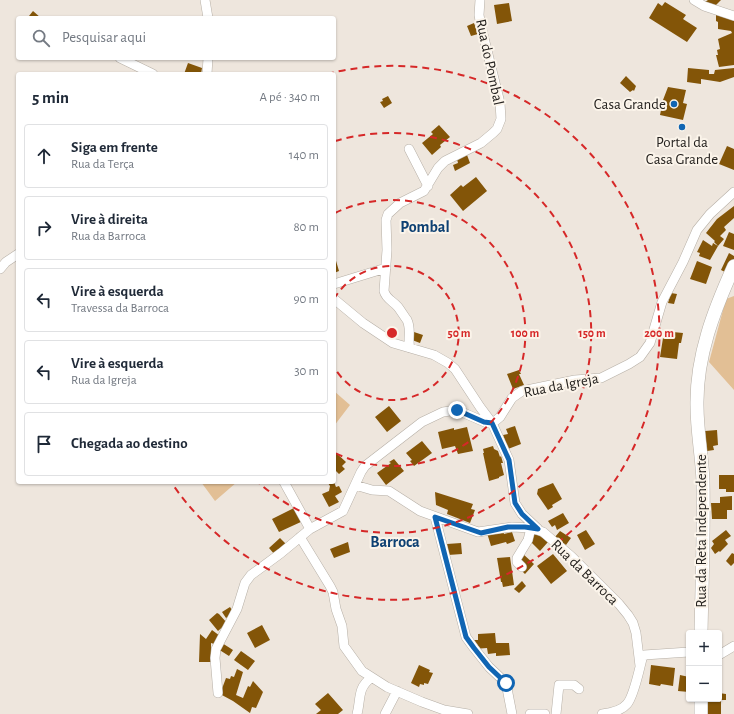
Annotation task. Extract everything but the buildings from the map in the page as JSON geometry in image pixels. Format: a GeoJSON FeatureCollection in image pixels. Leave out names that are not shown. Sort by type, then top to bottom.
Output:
{"type":"FeatureCollection","features":[{"type":"Feature","properties":{"kind":"street"},"geometry":{"type":"LineString","coordinates":[[205,0],[208,16]]}},
{"type":"Feature","properties":{"kind":"street","name":"Rua do Pombal"},"geometry":{"type":"LineString","coordinates":[[410,348],[410,330],[407,321],[399,309],[386,297],[384,293],[386,268],[386,220],[388,214],[397,205],[422,193],[441,164],[481,143],[493,133],[499,124],[501,119],[500,103],[481,26],[479,15],[480,0]]}},
{"type":"Feature","properties":{"kind":"street"},"geometry":{"type":"LineString","coordinates":[[694,0],[704,6],[734,16]]}},
{"type":"Feature","properties":{"kind":"street"},"geometry":{"type":"LineString","coordinates":[[124,60],[149,72]]}},
{"type":"Feature","properties":{"kind":"street"},"geometry":{"type":"LineString","coordinates":[[206,72],[208,60]]}},
{"type":"Feature","properties":{"kind":"street"},"geometry":{"type":"LineString","coordinates":[[409,149],[428,186]]}},
{"type":"Feature","properties":{"kind":"street","name":"Rua da Igreja"},"geometry":{"type":"LineString","coordinates":[[492,423],[498,420],[512,398],[522,391],[575,380],[601,378],[640,357],[650,343],[662,302],[701,224],[734,192]]}},
{"type":"Feature","properties":{"kind":"street"},"geometry":{"type":"LineString","coordinates":[[0,269],[6,262],[16,255]]}},
{"type":"Feature","properties":{"kind":"street","name":"Rua da Reta Independente"},"geometry":{"type":"LineString","coordinates":[[701,630],[703,488],[698,428],[697,390],[701,360],[716,309],[734,266]]}},
{"type":"Feature","properties":{"kind":"street"},"geometry":{"type":"LineString","coordinates":[[336,283],[386,268]]}},
{"type":"Feature","properties":{"kind":"street"},"geometry":{"type":"LineString","coordinates":[[336,301],[382,336],[398,345],[434,355],[452,366],[461,376],[471,394],[492,423]]}},
{"type":"Feature","properties":{"kind":"street"},"geometry":{"type":"LineString","coordinates":[[218,693],[215,658],[217,647],[235,614],[245,583],[251,575],[310,529],[343,511],[361,472],[367,464],[422,422],[443,412],[454,410],[463,412],[487,423],[492,423]]}},
{"type":"Feature","properties":{"kind":"street","name":"Rua da Barroca"},"geometry":{"type":"LineString","coordinates":[[492,423],[509,460],[515,503],[534,529],[549,536],[572,557],[628,615],[633,623],[637,639],[640,666]]}},
{"type":"Feature","properties":{"kind":"street"},"geometry":{"type":"LineString","coordinates":[[285,484],[310,529]]}},
{"type":"Feature","properties":{"kind":"street"},"geometry":{"type":"LineString","coordinates":[[355,485],[372,490],[389,491],[416,509],[481,533],[505,527],[534,529],[517,558],[517,562],[522,567]]}},
{"type":"Feature","properties":{"kind":"street"},"geometry":{"type":"LineString","coordinates":[[435,517],[466,637],[489,667],[506,683],[512,714]]}},
{"type":"Feature","properties":{"kind":"street"},"geometry":{"type":"LineString","coordinates":[[300,536],[332,589],[336,609],[342,626],[344,646],[359,668],[371,678],[397,691],[439,708],[468,714]]}},
{"type":"Feature","properties":{"kind":"street"},"geometry":{"type":"LineString","coordinates":[[722,653],[734,646]]}},
{"type":"Feature","properties":{"kind":"street"},"geometry":{"type":"LineString","coordinates":[[602,714],[618,710],[627,704],[643,657],[646,655],[686,652]]}},
{"type":"Feature","properties":{"kind":"street"},"geometry":{"type":"LineString","coordinates":[[357,714],[361,689],[371,678]]}},
{"type":"Feature","properties":{"kind":"street"},"geometry":{"type":"LineString","coordinates":[[556,714],[559,685],[573,684],[579,689]]}},
{"type":"Feature","properties":{"kind":"street"},"geometry":{"type":"LineString","coordinates":[[385,714],[397,691]]}},
{"type":"Feature","properties":{"kind":"street"},"geometry":{"type":"LineString","coordinates":[[701,702],[701,714]]}},
{"type":"Feature","properties":{"kind":"street"},"geometry":{"type":"LineString","coordinates":[[530,714],[545,714]]}},
{"type":"Feature","properties":{"kind":"shaded area"},"geometry":{"type":"Polygon","coordinates":[[[734,296],[734,390],[709,362],[726,299],[734,296]]]}},
{"type":"Feature","properties":{"kind":"shaded area"},"geometry":{"type":"Polygon","coordinates":[[[336,393],[350,405],[336,423],[336,393]]]}},
{"type":"Feature","properties":{"kind":"shaded area"},"geometry":{"type":"Polygon","coordinates":[[[202,484],[235,484],[215,501],[202,484]]]}},
{"type":"Feature","properties":{"kind":"place","name":"Casa Grande"},"geometry":{"type":"Point","coordinates":[674,104]}},
{"type":"Feature","properties":{"kind":"place","name":"Portal da Casa Grande"},"geometry":{"type":"Point","coordinates":[682,127]}},
{"type":"Feature","properties":{"kind":"district","name":"Pombal"},"geometry":{"type":"Point","coordinates":[425,226]}},
{"type":"Feature","properties":{"kind":"district","name":"Barroca"},"geometry":{"type":"Point","coordinates":[395,541]}},
{"type":"Feature","properties":{"kind":"route"},"geometry":{"type":"LineString","coordinates":[[457,410],[484,422],[492,423],[509,460],[515,503],[522,514],[538,529],[508,527],[481,533],[435,517],[466,637],[489,667],[506,683]]}}]}
